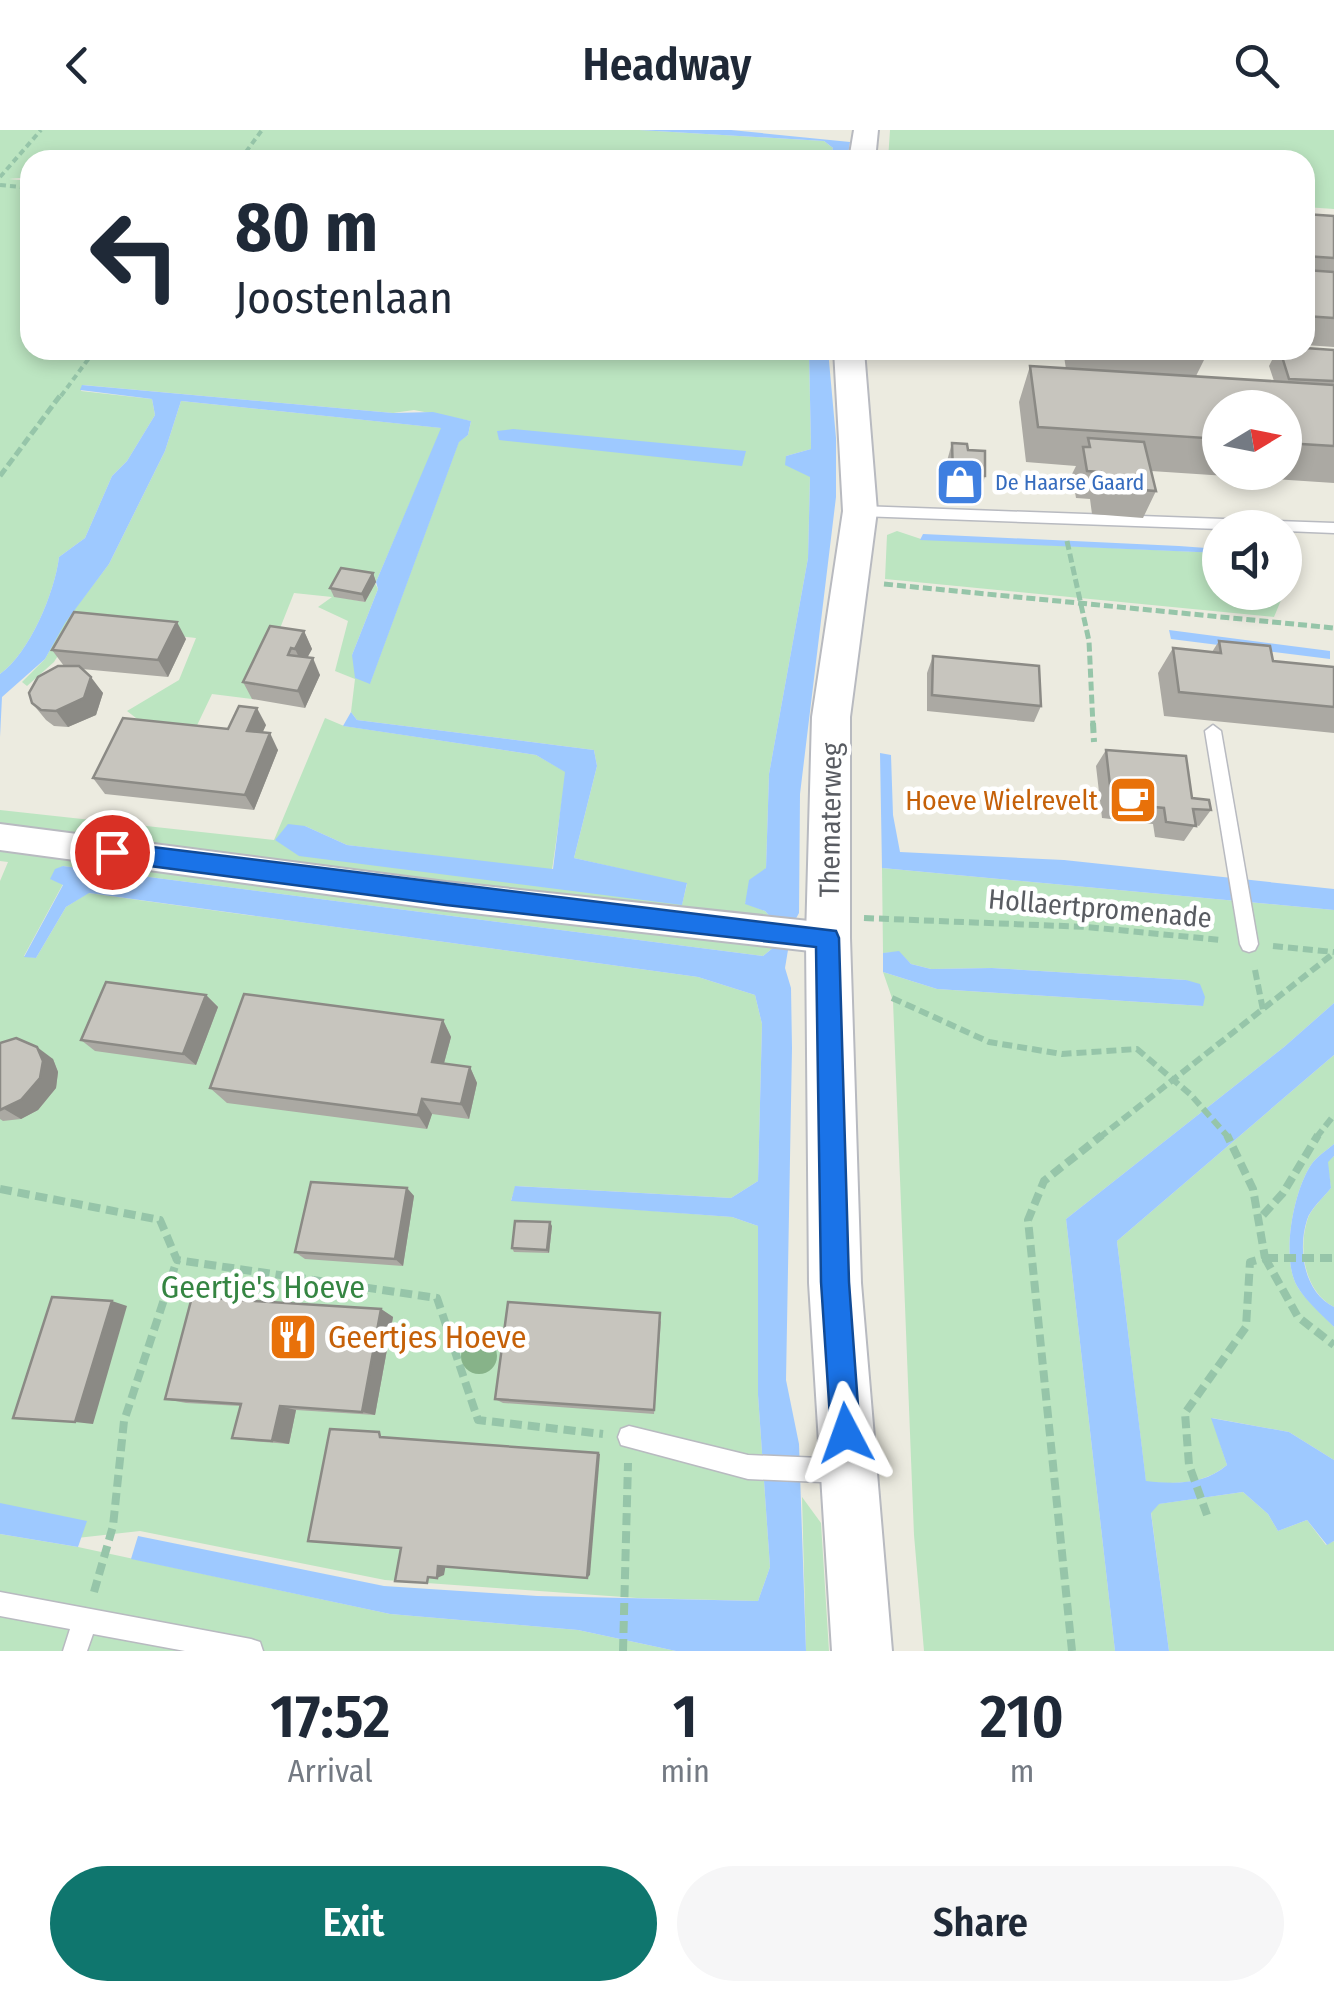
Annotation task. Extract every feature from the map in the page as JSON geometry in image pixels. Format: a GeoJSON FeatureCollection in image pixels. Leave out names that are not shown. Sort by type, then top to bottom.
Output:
{"type":"FeatureCollection","features":[{"type":"Feature","properties":{"kind":"street","name":"Thematerweg"},"geometry":{"type":"LineString","coordinates":[[851,360],[860,511],[831,718],[829,931],[835,1282],[830,1471],[862,1651]]}},
{"type":"Feature","properties":{"kind":"street"},"geometry":{"type":"LineString","coordinates":[[0,837],[750,931],[829,931]]}},
{"type":"Feature","properties":{"kind":"lane"},"geometry":{"type":"LineString","coordinates":[[860,511],[1334,528]]}},
{"type":"Feature","properties":{"kind":"lane"},"geometry":{"type":"LineString","coordinates":[[1213,732],[1249,944]]}},
{"type":"Feature","properties":{"kind":"lane"},"geometry":{"type":"LineString","coordinates":[[629,1437],[748,1467],[830,1471]]}},
{"type":"Feature","properties":{"kind":"lane"},"geometry":{"type":"LineString","coordinates":[[0,1604],[251,1651]]}},
{"type":"Feature","properties":{"kind":"lane"},"geometry":{"type":"LineString","coordinates":[[75,1651],[86,1620]]}},
{"type":"Feature","properties":{"kind":"path"},"geometry":{"type":"LineString","coordinates":[[24,150],[41,130]]}},
{"type":"Feature","properties":{"kind":"path"},"geometry":{"type":"LineString","coordinates":[[0,177],[20,154]]}},
{"type":"Feature","properties":{"kind":"path"},"geometry":{"type":"LineString","coordinates":[[0,476],[87,360]]}},
{"type":"Feature","properties":{"kind":"path"},"geometry":{"type":"LineString","coordinates":[[1068,554],[1089,641],[1094,742]]}},
{"type":"Feature","properties":{"kind":"path"},"geometry":{"type":"LineString","coordinates":[[878,584],[1334,628]]}},
{"type":"Feature","properties":{"kind":"path","name":"Hollaertpromenade"},"geometry":{"type":"LineString","coordinates":[[829,931],[1096,926],[1334,953]]}},
{"type":"Feature","properties":{"kind":"path"},"geometry":{"type":"LineString","coordinates":[[1249,944],[1263,1010]]}},
{"type":"Feature","properties":{"kind":"path"},"geometry":{"type":"LineString","coordinates":[[1072,1651],[1028,1220],[1044,1181],[1334,953]]}},
{"type":"Feature","properties":{"kind":"path"},"geometry":{"type":"LineString","coordinates":[[892,998],[989,1042],[1062,1054],[1136,1049],[1176,1081],[1238,1147],[1255,1184],[1265,1258],[1298,1317],[1334,1345]]}},
{"type":"Feature","properties":{"kind":"path"},"geometry":{"type":"LineString","coordinates":[[1262,1216],[1286,1188],[1316,1134],[1334,1116]]}},
{"type":"Feature","properties":{"kind":"path"},"geometry":{"type":"LineString","coordinates":[[0,1189],[160,1220],[176,1260],[124,1421],[112,1526],[86,1620]]}},
{"type":"Feature","properties":{"kind":"path"},"geometry":{"type":"LineString","coordinates":[[1206,1515],[1189,1465],[1185,1413],[1246,1327],[1250,1262],[1265,1258],[1334,1258]]}},
{"type":"Feature","properties":{"kind":"path"},"geometry":{"type":"LineString","coordinates":[[176,1260],[437,1298],[478,1420],[629,1437],[624,1648]]}},
{"type":"Feature","properties":{"kind":"green space","name":"Geertje's Hoeve"},"geometry":{"type":"Polygon","coordinates":[[[0,130],[639,130],[824,141],[833,148],[20,150],[20,178],[9,179],[20,180],[20,360],[809,360],[811,449],[786,456],[810,476],[808,558],[769,774],[766,868],[745,903],[765,911],[774,921],[774,947],[763,956],[63,866],[51,879],[63,884],[24,956],[36,958],[66,907],[88,893],[698,977],[755,995],[762,1024],[758,1181],[731,1198],[516,1186],[511,1200],[732,1217],[758,1226],[758,1395],[770,1567],[758,1601],[637,1598],[385,1580],[140,1531],[77,1538],[0,1522],[0,881],[8,862],[0,861],[0,810],[274,840],[325,718],[344,726],[536,755],[566,772],[552,870],[347,845],[305,826],[275,840],[682,904],[687,884],[574,858],[597,766],[594,750],[357,720],[351,712],[355,679],[335,671],[348,621],[318,607],[332,597],[294,593],[252,699],[212,694],[190,740],[150,729],[127,711],[179,680],[196,638],[77,625],[54,662],[27,686],[22,682],[45,659],[64,623],[109,564],[165,451],[181,401],[442,428],[376,582],[334,596],[365,602],[375,583],[378,589],[352,655],[370,683],[459,441],[468,435],[471,421],[414,410],[393,413],[83,385],[81,391],[152,399],[155,415],[127,461],[112,476],[85,538],[59,557],[39,621],[21,652],[0,674],[0,130]]]}},
{"type":"Feature","properties":{"kind":"green space"},"geometry":{"type":"Polygon","coordinates":[[[890,130],[1334,130],[1334,209],[1315,208],[1315,150],[889,150],[890,130]]]}},
{"type":"Feature","properties":{"kind":"green space"},"geometry":{"type":"Polygon","coordinates":[[[897,531],[921,539],[1202,552],[1202,610],[885,579],[887,535],[897,531]]]}},
{"type":"Feature","properties":{"kind":"green space"},"geometry":{"type":"Polygon","coordinates":[[[1202,610],[1277,610],[1274,617],[1202,610]]]}},
{"type":"Feature","properties":{"kind":"green space"},"geometry":{"type":"Polygon","coordinates":[[[882,868],[1334,910],[1334,1003],[1066,1219],[1115,1651],[924,1651],[914,1535],[893,1001],[883,972],[937,989],[1203,1006],[1186,980],[992,968],[931,969],[911,964],[899,952],[883,953],[882,868]]]}},
{"type":"Feature","properties":{"kind":"green space"},"geometry":{"type":"Polygon","coordinates":[[[1334,1055],[1334,1144],[1313,1162],[1299,1191],[1291,1225],[1290,1259],[1297,1286],[1334,1327],[1334,1460],[1289,1432],[1212,1418],[1227,1465],[1199,1480],[1146,1482],[1117,1241],[1334,1055]]]}},
{"type":"Feature","properties":{"kind":"green space"},"geometry":{"type":"Polygon","coordinates":[[[1334,1156],[1334,1307],[1310,1281],[1303,1245],[1309,1217],[1331,1188],[1327,1162],[1334,1156]]]}},
{"type":"Feature","properties":{"kind":"green space"},"geometry":{"type":"Polygon","coordinates":[[[1243,1492],[1268,1514],[1278,1531],[1307,1520],[1326,1545],[1334,1541],[1334,1651],[1169,1651],[1151,1512],[1158,1504],[1243,1492]]]}},
{"type":"Feature","properties":{"kind":"green space"},"geometry":{"type":"Polygon","coordinates":[[[802,1497],[821,1523],[829,1651],[806,1651],[802,1497]]]}},
{"type":"Feature","properties":{"kind":"green space"},"geometry":{"type":"Polygon","coordinates":[[[0,1534],[390,1614],[578,1630],[676,1651],[0,1651],[0,1534]]]}},
{"type":"Feature","properties":{"kind":"water"},"geometry":{"type":"Polygon","coordinates":[[[639,130],[731,130],[850,142],[849,150],[832,150],[824,141],[639,130]]]}},
{"type":"Feature","properties":{"kind":"water"},"geometry":{"type":"Polygon","coordinates":[[[809,360],[829,360],[836,438],[836,497],[800,794],[799,913],[792,926],[785,968],[791,988],[792,1048],[786,1380],[799,1444],[806,1651],[676,1651],[578,1630],[390,1614],[131,1559],[138,1536],[384,1586],[537,1596],[758,1601],[770,1567],[758,1395],[758,1226],[732,1217],[511,1201],[515,1186],[731,1198],[758,1181],[762,1024],[755,995],[698,977],[89,893],[66,907],[36,958],[24,957],[63,885],[50,879],[55,869],[63,866],[763,956],[774,947],[774,921],[765,911],[745,904],[749,880],[766,868],[769,774],[808,558],[810,477],[785,465],[786,456],[811,449],[809,360]]]}},
{"type":"Feature","properties":{"kind":"water"},"geometry":{"type":"Polygon","coordinates":[[[82,385],[393,413],[433,412],[471,421],[468,435],[459,442],[370,684],[355,678],[352,655],[378,589],[376,582],[441,428],[181,401],[165,451],[109,564],[65,623],[45,659],[2,697],[0,737],[0,674],[21,652],[39,621],[59,557],[85,538],[112,476],[127,461],[155,415],[152,399],[80,390],[82,385]]]}},
{"type":"Feature","properties":{"kind":"water"},"geometry":{"type":"Polygon","coordinates":[[[513,429],[746,451],[742,466],[499,440],[497,431],[513,429]]]}},
{"type":"Feature","properties":{"kind":"water"},"geometry":{"type":"Polygon","coordinates":[[[923,534],[1179,546],[1202,548],[1202,552],[920,540],[923,534]]]}},
{"type":"Feature","properties":{"kind":"water"},"geometry":{"type":"Polygon","coordinates":[[[1169,630],[1330,651],[1330,659],[1171,639],[1169,630]]]}},
{"type":"Feature","properties":{"kind":"water"},"geometry":{"type":"Polygon","coordinates":[[[351,712],[357,720],[594,750],[597,766],[574,858],[687,883],[682,905],[299,856],[275,840],[288,824],[305,826],[347,845],[553,869],[565,772],[536,755],[343,726],[351,712]]]}},
{"type":"Feature","properties":{"kind":"water"},"geometry":{"type":"Polygon","coordinates":[[[880,753],[891,755],[893,815],[900,852],[1064,860],[1334,889],[1334,910],[882,868],[880,753]]]}},
{"type":"Feature","properties":{"kind":"water"},"geometry":{"type":"Polygon","coordinates":[[[899,951],[911,964],[931,969],[992,968],[1186,980],[1200,984],[1205,997],[1203,1006],[937,989],[883,972],[883,953],[899,951]]]}},
{"type":"Feature","properties":{"kind":"water"},"geometry":{"type":"Polygon","coordinates":[[[1334,1003],[1334,1055],[1117,1241],[1146,1481],[1199,1480],[1227,1465],[1211,1418],[1289,1432],[1334,1460],[1334,1541],[1327,1545],[1307,1520],[1278,1531],[1268,1514],[1243,1492],[1159,1504],[1151,1513],[1169,1651],[1115,1651],[1066,1219],[1334,1003]]]}},
{"type":"Feature","properties":{"kind":"water"},"geometry":{"type":"Polygon","coordinates":[[[1334,1144],[1334,1156],[1328,1162],[1331,1188],[1309,1216],[1303,1245],[1310,1281],[1324,1301],[1334,1307],[1334,1327],[1297,1286],[1292,1274],[1290,1243],[1294,1208],[1305,1177],[1313,1162],[1334,1144]]]}},
{"type":"Feature","properties":{"kind":"water"},"geometry":{"type":"Polygon","coordinates":[[[0,1503],[87,1521],[78,1547],[0,1534],[0,1503]]]}},
{"type":"Feature","properties":{"kind":"building"},"geometry":{"type":"Polygon","coordinates":[[[1315,215],[1334,216],[1334,258],[1315,257],[1315,215]]]}},
{"type":"Feature","properties":{"kind":"building"},"geometry":{"type":"Polygon","coordinates":[[[1315,271],[1334,272],[1334,318],[1315,317],[1315,271]]]}},
{"type":"Feature","properties":{"kind":"building"},"geometry":{"type":"Polygon","coordinates":[[[1315,349],[1334,350],[1334,381],[1289,379],[1283,360],[1315,360],[1315,349]]]}},
{"type":"Feature","properties":{"kind":"building"},"geometry":{"type":"Polygon","coordinates":[[[1030,366],[1334,385],[1334,446],[1302,444],[1302,390],[1202,390],[1202,438],[1038,427],[1030,366]]]}},
{"type":"Feature","properties":{"kind":"building"},"geometry":{"type":"Polygon","coordinates":[[[1088,438],[1144,442],[1156,491],[1104,487],[1101,472],[1087,471],[1083,447],[1090,447],[1088,438]]]}},
{"type":"Feature","properties":{"kind":"building"},"geometry":{"type":"Polygon","coordinates":[[[952,443],[967,444],[968,450],[985,451],[985,476],[953,474],[952,443]]]}},
{"type":"Feature","properties":{"kind":"building"},"geometry":{"type":"Polygon","coordinates":[[[341,568],[373,573],[362,594],[330,588],[341,568]]]}},
{"type":"Feature","properties":{"kind":"building"},"geometry":{"type":"Polygon","coordinates":[[[74,612],[177,622],[158,660],[52,650],[74,612]]]}},
{"type":"Feature","properties":{"kind":"building"},"geometry":{"type":"Polygon","coordinates":[[[270,626],[304,631],[288,655],[313,658],[298,691],[243,682],[270,626]]]}},
{"type":"Feature","properties":{"kind":"building"},"geometry":{"type":"Polygon","coordinates":[[[1219,641],[1270,646],[1273,661],[1334,667],[1334,707],[1179,692],[1173,648],[1221,653],[1219,641]]]}},
{"type":"Feature","properties":{"kind":"building"},"geometry":{"type":"Polygon","coordinates":[[[933,656],[1039,666],[1041,706],[932,695],[933,656]]]}},
{"type":"Feature","properties":{"kind":"building"},"geometry":{"type":"Polygon","coordinates":[[[58,666],[79,666],[91,677],[84,698],[56,711],[41,710],[32,703],[29,693],[38,677],[58,666]]]}},
{"type":"Feature","properties":{"kind":"building"},"geometry":{"type":"Polygon","coordinates":[[[239,706],[257,708],[247,731],[270,733],[245,795],[93,778],[123,718],[228,729],[239,706]]]}},
{"type":"Feature","properties":{"kind":"building"},"geometry":{"type":"Polygon","coordinates":[[[1106,750],[1186,756],[1192,798],[1209,800],[1211,810],[1193,809],[1196,826],[1166,822],[1164,808],[1112,803],[1106,750]]]}},
{"type":"Feature","properties":{"kind":"building"},"geometry":{"type":"Polygon","coordinates":[[[106,982],[206,995],[183,1054],[81,1040],[106,982]]]}},
{"type":"Feature","properties":{"kind":"building"},"geometry":{"type":"Polygon","coordinates":[[[244,994],[443,1020],[432,1062],[470,1067],[461,1104],[422,1099],[418,1115],[210,1088],[244,994]]]}},
{"type":"Feature","properties":{"kind":"building"},"geometry":{"type":"Polygon","coordinates":[[[16,1038],[37,1047],[43,1061],[40,1078],[21,1100],[0,1110],[0,1043],[16,1038]]]}},
{"type":"Feature","properties":{"kind":"building"},"geometry":{"type":"Polygon","coordinates":[[[311,1182],[407,1188],[395,1259],[295,1252],[311,1182]]]}},
{"type":"Feature","properties":{"kind":"building"},"geometry":{"type":"Polygon","coordinates":[[[515,1221],[550,1222],[547,1250],[512,1248],[515,1221]]]}},
{"type":"Feature","properties":{"kind":"building"},"geometry":{"type":"Polygon","coordinates":[[[52,1297],[112,1301],[75,1422],[13,1418],[52,1297]]]}},
{"type":"Feature","properties":{"kind":"building"},"geometry":{"type":"Polygon","coordinates":[[[192,1297],[381,1309],[362,1412],[280,1406],[272,1441],[232,1438],[241,1404],[165,1399],[192,1297]]]}},
{"type":"Feature","properties":{"kind":"building"},"geometry":{"type":"Polygon","coordinates":[[[508,1302],[660,1313],[654,1410],[495,1399],[508,1302]]]}},
{"type":"Feature","properties":{"kind":"building"},"geometry":{"type":"Polygon","coordinates":[[[330,1429],[379,1432],[380,1437],[598,1453],[587,1578],[438,1566],[437,1578],[428,1577],[427,1583],[395,1581],[401,1548],[308,1541],[330,1429]]]}},
{"type":"Feature","properties":{"kind":"place","name":"De Haarse Gaard"},"geometry":{"type":"Point","coordinates":[960,482]}},
{"type":"Feature","properties":{"kind":"place","name":"Hoeve Wielrevelt"},"geometry":{"type":"Point","coordinates":[1133,800]}},
{"type":"Feature","properties":{"kind":"place","name":"Geertjes Hoeve"},"geometry":{"type":"Point","coordinates":[293,1337]}},
{"type":"Feature","properties":{"kind":"route"},"geometry":{"type":"LineString","coordinates":[[112,852],[446,896],[828,938],[835,1282],[846,1433]]}}]}
